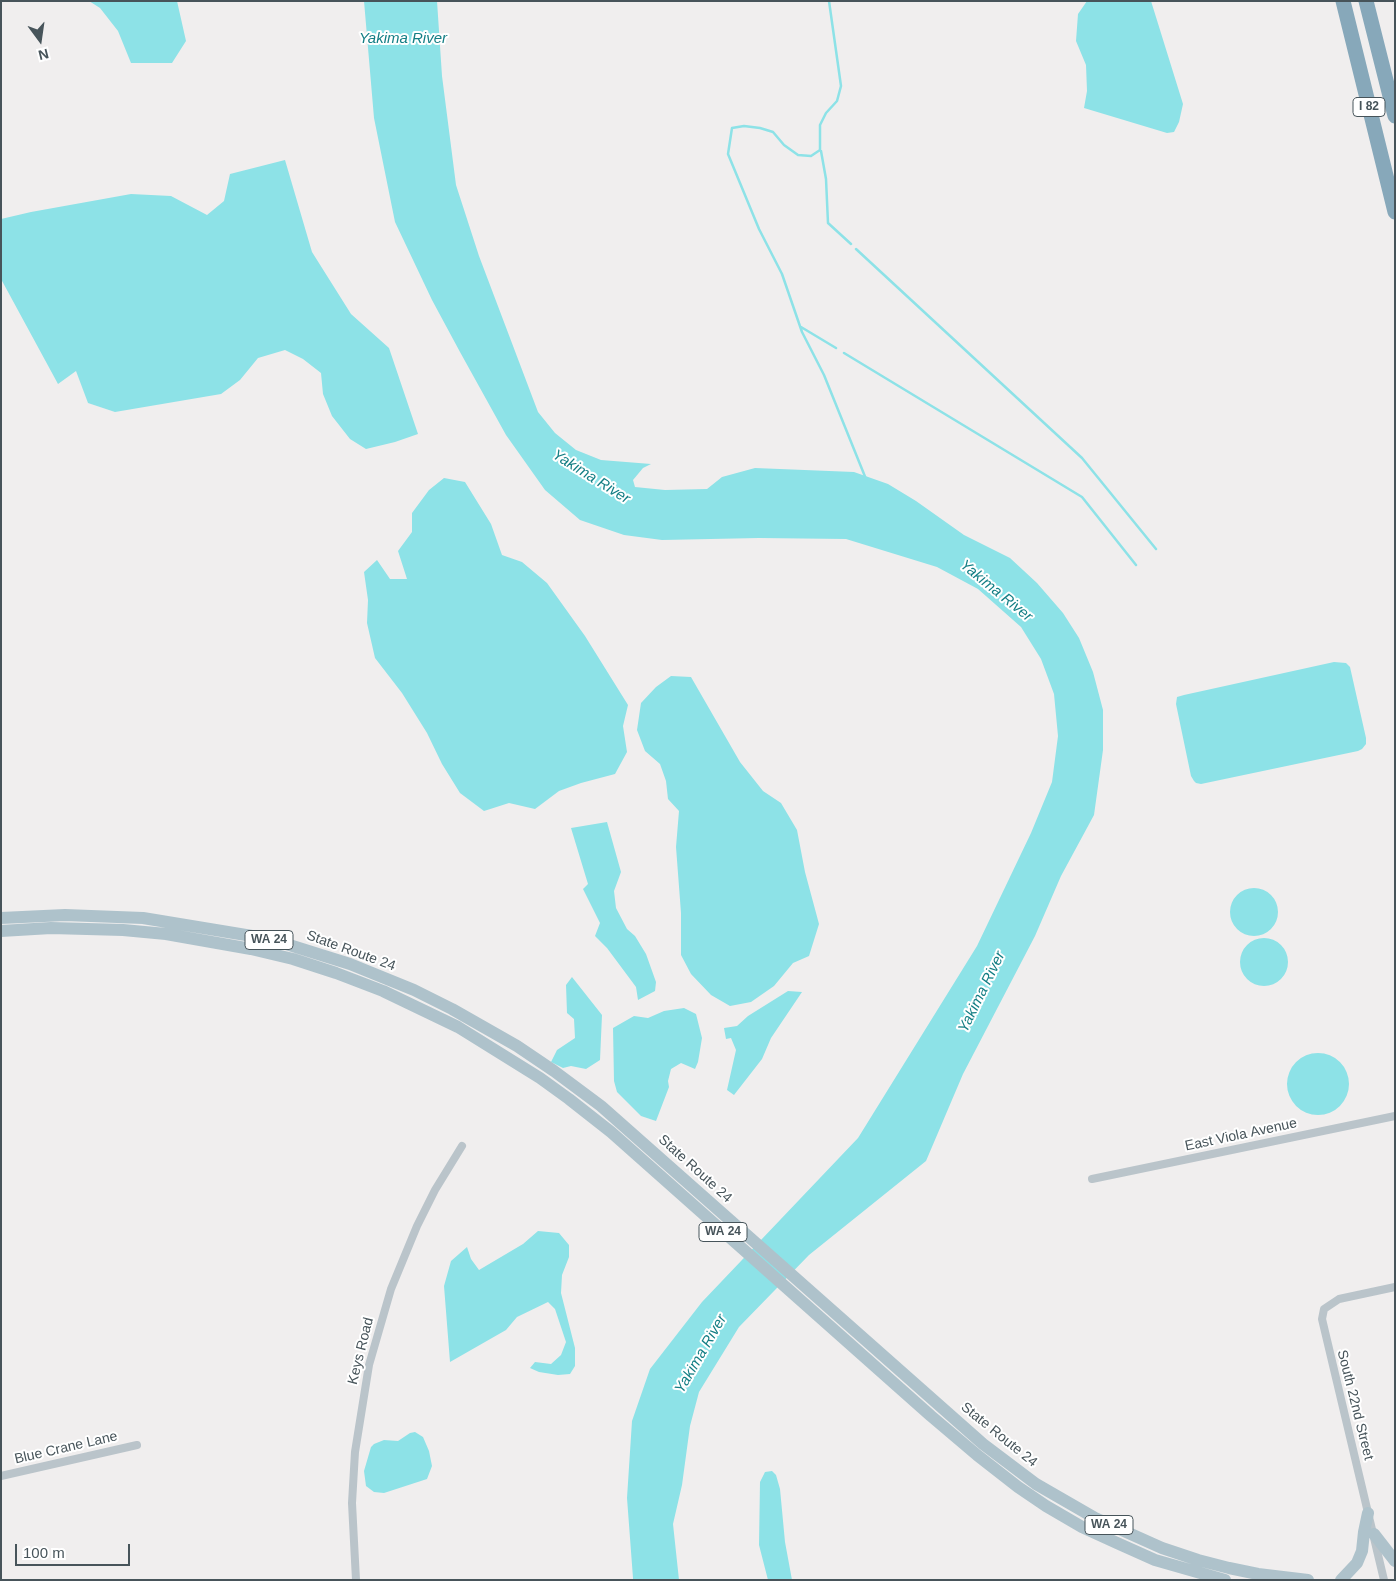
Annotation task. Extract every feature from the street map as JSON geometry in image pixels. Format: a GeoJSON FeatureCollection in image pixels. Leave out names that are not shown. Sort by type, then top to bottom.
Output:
{"type":"FeatureCollection","features":[{"type":"Feature","properties":{"kind":"highway","name":"I 82"},"geometry":{"type":"LineString","coordinates":[[1343,1],[1395,212]]}},
{"type":"Feature","properties":{"kind":"highway","name":"I 82"},"geometry":{"type":"LineString","coordinates":[[1366,1],[1395,116]]}},
{"type":"Feature","properties":{"kind":"main road","name":"State Route 24"},"geometry":{"type":"LineString","coordinates":[[1,918],[65,915],[143,918],[212,928],[283,943],[350,964],[414,990],[480,1024],[517,1046],[583,1092],[624,1126],[983,1444],[1036,1484],[1129,1535],[1198,1560],[1258,1574],[1308,1580]]}},
{"type":"Feature","properties":{"kind":"main road","name":"State Route 24"},"geometry":{"type":"LineString","coordinates":[[1,931],[86,928],[149,932],[215,942],[293,959],[336,973],[427,1011],[458,1027],[508,1056],[569,1099],[611,1132],[931,1416],[1018,1487],[1082,1527],[1155,1560],[1225,1580]]}},
{"type":"Feature","properties":{"kind":"main road"},"geometry":{"type":"LineString","coordinates":[[1341,1580],[1357,1563],[1362,1552],[1368,1513]]}},
{"type":"Feature","properties":{"kind":"main road"},"geometry":{"type":"LineString","coordinates":[[1374,1534],[1395,1561]]}},
{"type":"Feature","properties":{"kind":"street","name":"East Viola Avenue"},"geometry":{"type":"LineString","coordinates":[[1092,1179],[1395,1116]]}},
{"type":"Feature","properties":{"kind":"street","name":"Keys Road"},"geometry":{"type":"LineString","coordinates":[[356,1580],[352,1503],[354,1460],[369,1365],[391,1289],[417,1226],[435,1190],[462,1146]]}},
{"type":"Feature","properties":{"kind":"street","name":"South 22nd Street"},"geometry":{"type":"LineString","coordinates":[[1384,1580],[1322,1319],[1324,1309],[1339,1299],[1395,1287]]}},
{"type":"Feature","properties":{"kind":"street","name":"Blue Crane Lane"},"geometry":{"type":"LineString","coordinates":[[1,1476],[137,1445]]}},
{"type":"Feature","properties":{"kind":"water"},"geometry":{"type":"Polygon","coordinates":[[[89,1],[177,1],[186,41],[172,63],[131,63],[118,31],[100,8],[89,1]]]}},
{"type":"Feature","properties":{"kind":"water","name":"Yakima River"},"geometry":{"type":"Polygon","coordinates":[[[364,1],[437,1],[442,76],[456,185],[479,256],[538,412],[555,433],[576,450],[601,460],[651,464],[643,468],[633,480],[635,487],[665,490],[707,489],[722,477],[755,468],[854,472],[888,484],[964,535],[1010,558],[1037,583],[1063,613],[1079,638],[1093,672],[1103,710],[1103,750],[1094,815],[1061,876],[1035,936],[963,1074],[926,1161],[809,1255],[739,1327],[699,1392],[690,1426],[682,1485],[673,1524],[679,1580],[633,1580],[627,1498],[632,1421],[650,1369],[702,1302],[858,1138],[977,946],[1031,833],[1052,782],[1058,736],[1054,694],[1041,659],[1021,627],[978,589],[937,567],[846,539],[662,540],[624,535],[580,520],[545,490],[506,435],[432,300],[395,222],[374,118],[364,1]]]}},
{"type":"Feature","properties":{"kind":"water"},"geometry":{"type":"Polygon","coordinates":[[[1087,1],[1151,1],[1183,104],[1179,122],[1174,132],[1167,133],[1084,108],[1087,91],[1086,65],[1076,41],[1078,14],[1087,1]]]}},
{"type":"Feature","properties":{"kind":"water"},"geometry":{"type":"Polygon","coordinates":[[[285,160],[312,252],[351,314],[389,348],[418,434],[366,449],[350,439],[332,416],[323,394],[321,373],[303,359],[285,350],[258,358],[240,380],[221,394],[115,412],[88,403],[76,371],[58,384],[1,279],[1,219],[131,194],[171,196],[207,215],[224,201],[230,174],[285,160]]]}},
{"type":"Feature","properties":{"kind":"water"},"geometry":{"type":"Polygon","coordinates":[[[444,478],[465,482],[491,524],[502,555],[522,562],[547,583],[585,636],[628,705],[623,726],[627,752],[615,774],[559,791],[535,809],[509,803],[484,811],[460,793],[442,764],[427,733],[402,693],[375,658],[367,623],[368,600],[364,572],[377,560],[390,579],[407,579],[398,551],[412,532],[412,513],[429,490],[444,478]]]}},
{"type":"Feature","properties":{"kind":"water"},"geometry":{"type":"Polygon","coordinates":[[[1334,662],[1346,663],[1350,667],[1366,738],[1366,744],[1362,749],[1201,784],[1194,781],[1191,776],[1176,704],[1177,697],[1334,662]]]}},
{"type":"Feature","properties":{"kind":"water"},"geometry":{"type":"Polygon","coordinates":[[[671,676],[691,677],[740,762],[763,791],[781,803],[797,830],[805,872],[819,924],[809,956],[793,963],[774,986],[751,1002],[730,1006],[711,995],[691,974],[681,955],[681,913],[676,847],[679,811],[668,799],[666,781],[660,764],[645,751],[637,730],[641,703],[656,687],[671,676]]]}},
{"type":"Feature","properties":{"kind":"water"},"geometry":{"type":"Polygon","coordinates":[[[607,822],[621,872],[614,891],[616,908],[627,929],[635,936],[646,954],[656,982],[655,991],[638,1000],[636,987],[607,948],[595,936],[600,923],[583,889],[588,884],[571,828],[607,822]]]}},
{"type":"Feature","properties":{"kind":"water"},"geometry":{"type":"Polygon","coordinates":[[[1249,888],[1259,888],[1271,895],[1278,907],[1278,917],[1271,929],[1259,936],[1249,936],[1241,932],[1234,925],[1230,917],[1230,907],[1234,899],[1241,892],[1249,888]]]}},
{"type":"Feature","properties":{"kind":"water"},"geometry":{"type":"Polygon","coordinates":[[[1259,938],[1269,938],[1281,945],[1288,957],[1288,967],[1281,979],[1269,986],[1259,986],[1251,982],[1244,975],[1240,967],[1240,957],[1244,949],[1251,942],[1259,938]]]}},
{"type":"Feature","properties":{"kind":"water"},"geometry":{"type":"Polygon","coordinates":[[[572,977],[602,1015],[600,1060],[586,1069],[571,1066],[563,1068],[551,1062],[557,1050],[575,1038],[574,1019],[567,1013],[566,985],[572,977]]]}},
{"type":"Feature","properties":{"kind":"water"},"geometry":{"type":"Polygon","coordinates":[[[788,991],[802,992],[771,1038],[762,1059],[734,1095],[727,1090],[736,1050],[731,1038],[726,1039],[724,1028],[737,1026],[748,1016],[788,991]]]}},
{"type":"Feature","properties":{"kind":"water"},"geometry":{"type":"Polygon","coordinates":[[[684,1008],[696,1014],[702,1038],[698,1062],[695,1069],[681,1063],[671,1069],[668,1081],[669,1087],[656,1121],[641,1116],[617,1092],[614,1081],[613,1028],[634,1016],[648,1018],[664,1011],[684,1008]]]}},
{"type":"Feature","properties":{"kind":"water"},"geometry":{"type":"Polygon","coordinates":[[[1318,1053],[1330,1056],[1340,1062],[1346,1072],[1349,1084],[1346,1096],[1340,1106],[1330,1112],[1318,1115],[1306,1112],[1296,1106],[1290,1096],[1287,1084],[1290,1072],[1296,1062],[1306,1056],[1318,1053]]]}},
{"type":"Feature","properties":{"kind":"water"},"geometry":{"type":"Polygon","coordinates":[[[538,1231],[559,1233],[569,1245],[569,1257],[562,1275],[561,1293],[575,1348],[575,1366],[570,1374],[558,1375],[539,1372],[530,1368],[535,1362],[551,1364],[561,1355],[566,1342],[555,1309],[548,1302],[517,1317],[506,1330],[450,1362],[444,1286],[451,1261],[467,1247],[471,1259],[479,1270],[523,1244],[538,1231]]]}},
{"type":"Feature","properties":{"kind":"water"},"geometry":{"type":"Polygon","coordinates":[[[415,1432],[423,1437],[429,1451],[432,1466],[427,1479],[384,1493],[374,1492],[366,1486],[364,1471],[371,1447],[384,1440],[398,1441],[415,1432]]]}},
{"type":"Feature","properties":{"kind":"water"},"geometry":{"type":"Polygon","coordinates":[[[772,1471],[776,1475],[780,1489],[785,1542],[792,1580],[768,1580],[759,1545],[760,1482],[765,1472],[772,1471]]]}},
{"type":"Feature","properties":{"kind":"waterway"},"geometry":{"type":"LineString","coordinates":[[829,1],[841,86],[837,101],[826,113],[820,125],[820,150],[811,156],[798,155],[784,145],[773,132],[744,126],[732,128],[728,154],[759,229],[782,274],[802,332],[824,375],[866,479]]}},
{"type":"Feature","properties":{"kind":"waterway"},"geometry":{"type":"LineString","coordinates":[[821,151],[826,179],[828,223],[851,244]]}},
{"type":"Feature","properties":{"kind":"waterway"},"geometry":{"type":"LineString","coordinates":[[856,249],[1082,458],[1156,549]]}},
{"type":"Feature","properties":{"kind":"waterway"},"geometry":{"type":"LineString","coordinates":[[801,327],[836,348]]}},
{"type":"Feature","properties":{"kind":"waterway"},"geometry":{"type":"LineString","coordinates":[[844,353],[1082,497],[1136,565]]}}]}
